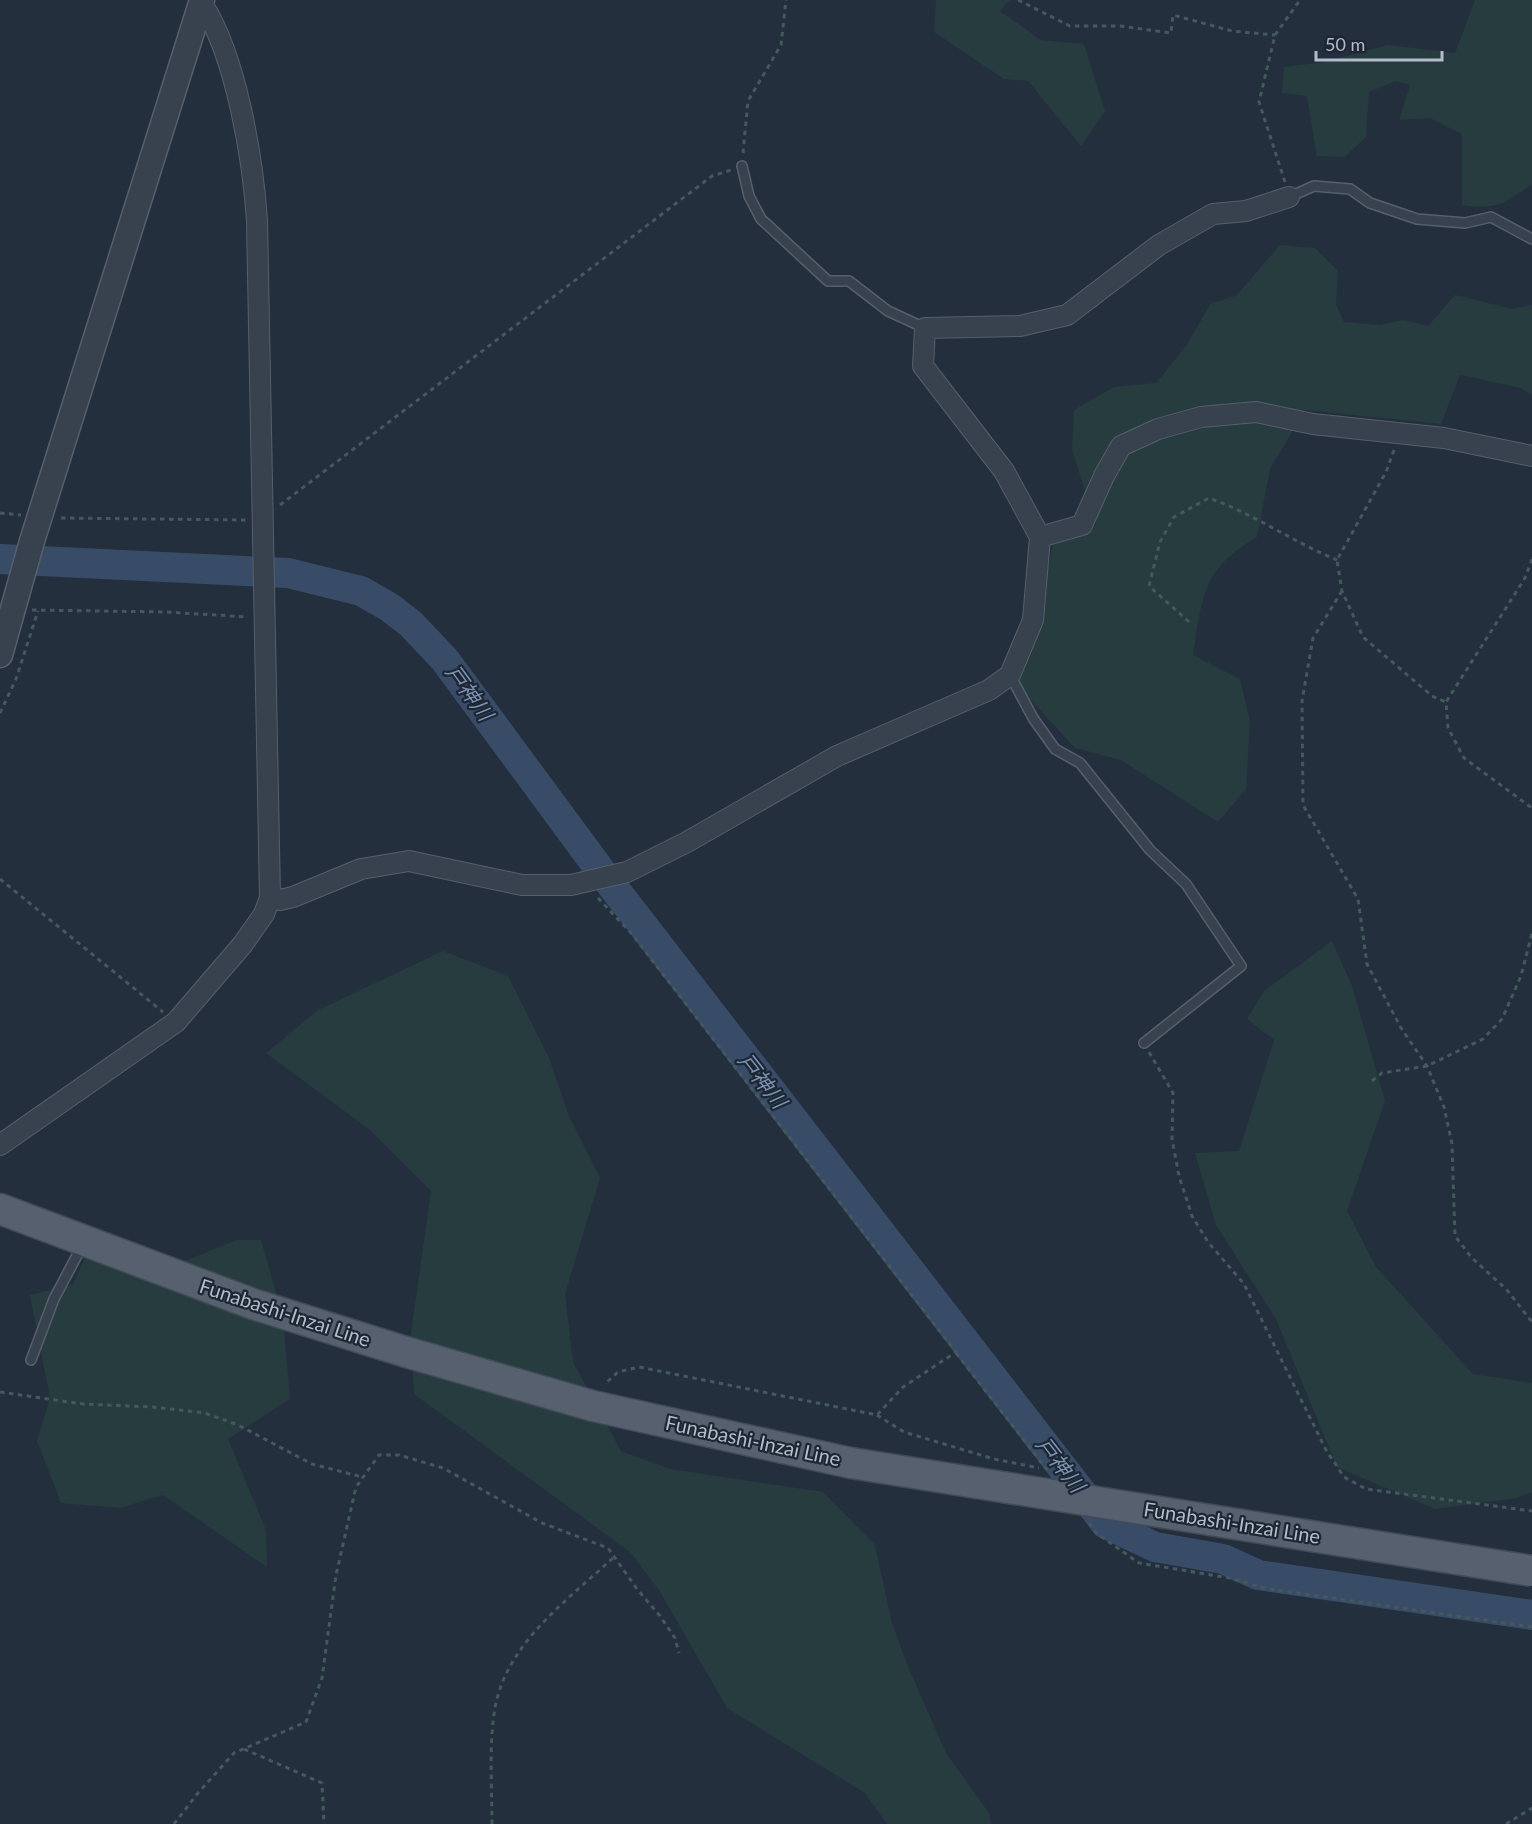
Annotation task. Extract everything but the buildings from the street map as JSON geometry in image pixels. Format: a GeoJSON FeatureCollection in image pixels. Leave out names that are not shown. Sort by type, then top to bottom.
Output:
{"type":"FeatureCollection","features":[{"type":"Feature","properties":{"kind":"main road","name":"Funabashi-Inzai Line"},"geometry":{"type":"LineString","coordinates":[[0,1209],[264,1308],[406,1353],[593,1406],[851,1463],[1532,1571]]}},
{"type":"Feature","properties":{"kind":"street"},"geometry":{"type":"LineString","coordinates":[[0,1145],[176,1022],[243,944],[264,914],[270,898],[254,179],[227,61],[215,23],[201,1]]}},
{"type":"Feature","properties":{"kind":"street"},"geometry":{"type":"LineString","coordinates":[[0,655],[32,541],[201,1]]}},
{"type":"Feature","properties":{"kind":"street"},"geometry":{"type":"LineString","coordinates":[[270,898],[280,900],[293,897],[362,869],[409,861],[522,885],[590,883],[627,872],[687,842],[837,756],[989,690],[1010,675],[1033,620],[1040,537],[1004,471],[923,366],[925,328],[1020,326],[1067,315],[1159,244],[1213,214],[1246,211],[1289,197]]}},
{"type":"Feature","properties":{"kind":"street"},"geometry":{"type":"LineString","coordinates":[[1040,537],[1082,525],[1104,476],[1121,446],[1158,429],[1202,417],[1256,412],[1313,424],[1444,438],[1532,456]]}},
{"type":"Feature","properties":{"kind":"lane"},"geometry":{"type":"LineString","coordinates":[[742,166],[749,196],[761,219],[828,281],[849,282],[888,311],[925,328]]}},
{"type":"Feature","properties":{"kind":"lane"},"geometry":{"type":"LineString","coordinates":[[1289,197],[1314,186],[1350,189],[1370,203],[1417,219],[1465,223],[1491,217],[1532,239]]}},
{"type":"Feature","properties":{"kind":"lane"},"geometry":{"type":"LineString","coordinates":[[1010,675],[1033,718],[1055,749],[1080,763],[1150,849],[1186,884],[1241,966],[1144,1043]]}},
{"type":"Feature","properties":{"kind":"lane"},"geometry":{"type":"LineString","coordinates":[[31,1360],[54,1299],[84,1242]]}},
{"type":"Feature","properties":{"kind":"path"},"geometry":{"type":"LineString","coordinates":[[58,518],[263,516],[274,509],[712,176],[742,166],[748,101],[781,45],[786,0]]}},
{"type":"Feature","properties":{"kind":"path"},"geometry":{"type":"LineString","coordinates":[[1018,0],[1070,26],[1120,26],[1171,33],[1173,15],[1232,31],[1275,35]]}},
{"type":"Feature","properties":{"kind":"path"},"geometry":{"type":"LineString","coordinates":[[1289,197],[1259,102],[1275,35],[1300,0]]}},
{"type":"Feature","properties":{"kind":"path"},"geometry":{"type":"LineString","coordinates":[[1400,434],[1386,472],[1337,560],[1341,591],[1364,637],[1432,696],[1446,702]]}},
{"type":"Feature","properties":{"kind":"path"},"geometry":{"type":"LineString","coordinates":[[1189,622],[1149,586],[1160,542],[1174,517],[1209,498],[1233,506],[1306,547],[1337,560]]}},
{"type":"Feature","properties":{"kind":"path"},"geometry":{"type":"LineString","coordinates":[[0,513],[23,515]]}},
{"type":"Feature","properties":{"kind":"path"},"geometry":{"type":"LineString","coordinates":[[1532,559],[1525,578],[1446,702],[1448,728],[1464,758],[1532,808]]}},
{"type":"Feature","properties":{"kind":"path"},"geometry":{"type":"LineString","coordinates":[[1341,591],[1313,638],[1302,701],[1302,805],[1358,899],[1367,964],[1401,1028],[1427,1066],[1444,1107],[1452,1144],[1455,1236],[1472,1258],[1507,1290],[1532,1322]]}},
{"type":"Feature","properties":{"kind":"path"},"geometry":{"type":"LineString","coordinates":[[28,610],[166,612],[264,618]]}},
{"type":"Feature","properties":{"kind":"path"},"geometry":{"type":"LineString","coordinates":[[0,713],[20,669],[38,610]]}},
{"type":"Feature","properties":{"kind":"path"},"geometry":{"type":"LineString","coordinates":[[0,879],[176,1022]]}},
{"type":"Feature","properties":{"kind":"path"},"geometry":{"type":"LineString","coordinates":[[590,883],[595,894],[646,951],[956,1352],[903,1387],[877,1415]]}},
{"type":"Feature","properties":{"kind":"path"},"geometry":{"type":"LineString","coordinates":[[1372,1082],[1382,1072],[1427,1066],[1483,1039],[1503,1018],[1521,976],[1532,933]]}},
{"type":"Feature","properties":{"kind":"path"},"geometry":{"type":"LineString","coordinates":[[1144,1043],[1173,1093],[1172,1139],[1179,1176],[1192,1216],[1208,1242],[1244,1284],[1326,1450],[1344,1477],[1366,1489],[1532,1511]]}},
{"type":"Feature","properties":{"kind":"path"},"geometry":{"type":"LineString","coordinates":[[593,1406],[602,1387],[618,1372],[639,1367],[877,1415],[904,1432],[994,1459],[1047,1469]]}},
{"type":"Feature","properties":{"kind":"path"},"geometry":{"type":"LineString","coordinates":[[0,1392],[83,1404],[153,1407],[205,1413],[238,1425],[312,1464],[362,1477]]}},
{"type":"Feature","properties":{"kind":"path"},"geometry":{"type":"LineString","coordinates":[[174,1824],[234,1753],[306,1722],[322,1678],[336,1575],[356,1487],[379,1455],[399,1455],[443,1468],[542,1522],[608,1548],[675,1638],[679,1653]]}},
{"type":"Feature","properties":{"kind":"path"},"geometry":{"type":"LineString","coordinates":[[492,1824],[494,1712],[506,1673],[529,1637],[614,1557]]}},
{"type":"Feature","properties":{"kind":"path"},"geometry":{"type":"LineString","coordinates":[[244,1749],[322,1783],[324,1824]]}},
{"type":"Feature","properties":{"kind":"path"},"geometry":{"type":"LineString","coordinates":[[1506,1824],[1532,1809]]}},
{"type":"Feature","properties":{"kind":"green space"},"geometry":{"type":"Polygon","coordinates":[[[936,0],[1010,0],[1000,11],[1041,40],[1084,44],[1105,111],[1081,146],[1028,81],[1004,79],[934,32],[936,0]]]}},
{"type":"Feature","properties":{"kind":"green space"},"geometry":{"type":"Polygon","coordinates":[[[1475,0],[1532,0],[1532,184],[1500,204],[1484,207],[1462,205],[1462,134],[1430,118],[1399,120],[1410,85],[1396,81],[1369,92],[1366,137],[1345,157],[1317,156],[1307,96],[1282,93],[1284,67],[1324,62],[1388,45],[1455,53],[1475,0]]]}},
{"type":"Feature","properties":{"kind":"green space"},"geometry":{"type":"Polygon","coordinates":[[[1280,245],[1315,248],[1338,271],[1336,305],[1344,322],[1380,325],[1403,320],[1428,326],[1455,295],[1511,309],[1532,305],[1532,395],[1521,388],[1460,375],[1441,424],[1305,410],[1270,469],[1257,537],[1225,561],[1215,573],[1208,586],[1199,616],[1193,655],[1240,679],[1250,721],[1246,789],[1218,822],[1121,760],[1075,748],[1014,682],[1041,611],[1053,541],[1096,525],[1072,450],[1074,410],[1114,387],[1156,383],[1186,346],[1211,303],[1236,296],[1280,245]]]}},
{"type":"Feature","properties":{"kind":"green space"},"geometry":{"type":"Polygon","coordinates":[[[1332,941],[1352,986],[1385,1101],[1347,1211],[1376,1267],[1473,1374],[1532,1383],[1532,1492],[1517,1498],[1435,1509],[1337,1467],[1276,1319],[1216,1225],[1195,1153],[1239,1151],[1274,1040],[1247,1019],[1264,991],[1332,941]]]}},
{"type":"Feature","properties":{"kind":"green space"},"geometry":{"type":"Polygon","coordinates":[[[443,951],[508,976],[549,1058],[569,1116],[600,1178],[565,1294],[573,1362],[621,1451],[670,1469],[823,1492],[875,1545],[892,1623],[907,1664],[946,1753],[989,1813],[991,1824],[887,1824],[865,1793],[727,1708],[659,1590],[630,1552],[414,1394],[411,1333],[431,1191],[370,1130],[266,1053],[318,1010],[443,951]]]}},
{"type":"Feature","properties":{"kind":"green space"},"geometry":{"type":"Polygon","coordinates":[[[97,1233],[180,1263],[237,1240],[261,1240],[283,1317],[290,1399],[228,1439],[266,1530],[267,1567],[163,1495],[120,1508],[61,1503],[37,1441],[50,1398],[30,1295],[73,1284],[97,1233]]]}},
{"type":"Feature","properties":{"kind":"waterway","name":"戸神川"},"geometry":{"type":"LineString","coordinates":[[0,559],[288,573],[361,591],[389,607],[411,624],[445,660],[600,870],[1106,1524],[1155,1547],[1223,1559],[1258,1575],[1532,1615]]}}]}
